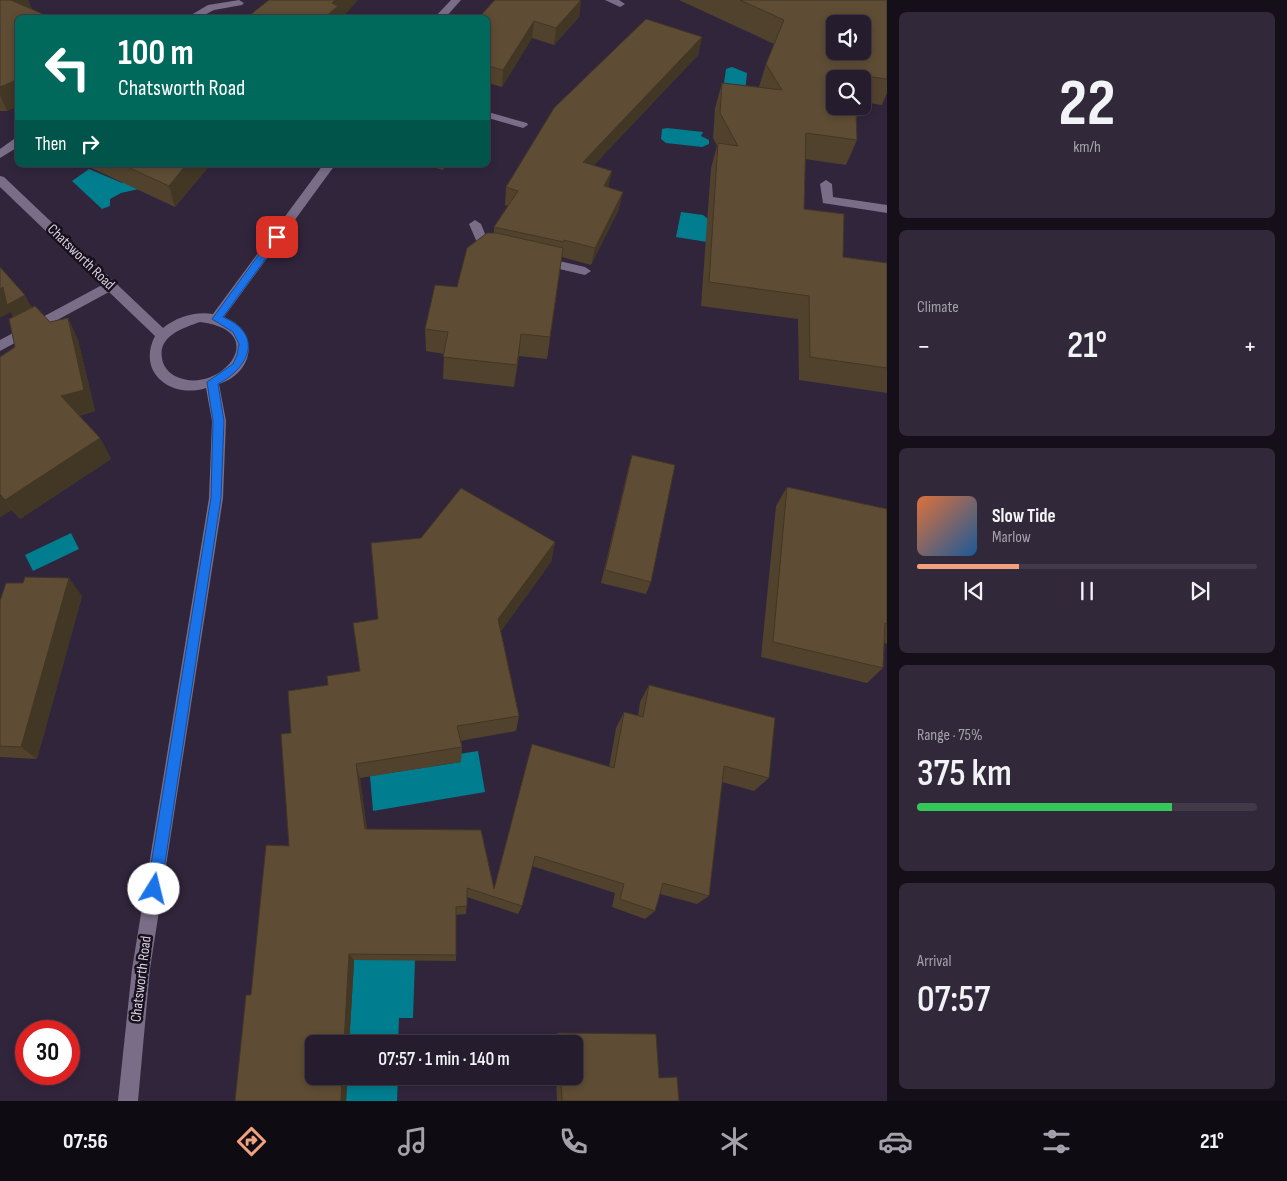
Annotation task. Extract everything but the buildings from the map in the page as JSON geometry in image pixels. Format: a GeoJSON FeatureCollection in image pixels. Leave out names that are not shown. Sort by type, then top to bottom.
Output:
{"type":"FeatureCollection","features":[{"type":"Feature","properties":{"kind":"street"},"geometry":{"type":"LineString","coordinates":[[442,15],[456,0]]}},
{"type":"Feature","properties":{"kind":"street"},"geometry":{"type":"LineString","coordinates":[[610,0],[620,4]]}},
{"type":"Feature","properties":{"kind":"street"},"geometry":{"type":"LineString","coordinates":[[196,15],[211,7],[239,4]]}},
{"type":"Feature","properties":{"kind":"street"},"geometry":{"type":"LineString","coordinates":[[490,116],[523,125]]}},
{"type":"Feature","properties":{"kind":"street"},"geometry":{"type":"LineString","coordinates":[[0,154],[15,144]]}},
{"type":"Feature","properties":{"kind":"street"},"geometry":{"type":"LineString","coordinates":[[216,319],[328,167]]}},
{"type":"Feature","properties":{"kind":"street","name":"Chatsworth Road"},"geometry":{"type":"LineString","coordinates":[[0,180],[162,335]]}},
{"type":"Feature","properties":{"kind":"street"},"geometry":{"type":"LineString","coordinates":[[826,184],[827,200],[887,209]]}},
{"type":"Feature","properties":{"kind":"street"},"geometry":{"type":"LineString","coordinates":[[475,224],[486,251],[505,252]]}},
{"type":"Feature","properties":{"kind":"street"},"geometry":{"type":"LineString","coordinates":[[532,258],[585,271]]}},
{"type":"Feature","properties":{"kind":"street"},"geometry":{"type":"LineString","coordinates":[[0,346],[111,285]]}},
{"type":"Feature","properties":{"kind":"street"},"geometry":{"type":"LineString","coordinates":[[199,318],[216,319],[230,324],[237,330],[244,344],[242,355],[236,366],[226,375],[212,382],[195,386],[168,380],[157,369],[153,355],[156,343],[162,335],[171,327],[186,320],[199,318]]}},
{"type":"Feature","properties":{"kind":"street","name":"Chatsworth Road"},"geometry":{"type":"LineString","coordinates":[[128,1101],[141,970],[216,498],[219,421],[212,382]]}},
{"type":"Feature","properties":{"kind":"water"},"geometry":{"type":"Polygon","coordinates":[[[732,67],[747,73],[745,93],[723,90],[726,69],[732,67]]]}},
{"type":"Feature","properties":{"kind":"water"},"geometry":{"type":"Polygon","coordinates":[[[662,129],[703,132],[701,136],[709,140],[709,144],[702,147],[666,143],[661,139],[662,129]]]}},
{"type":"Feature","properties":{"kind":"water"},"geometry":{"type":"Polygon","coordinates":[[[89,169],[122,183],[129,178],[139,189],[121,193],[110,199],[110,206],[102,209],[72,181],[89,169]]]}},
{"type":"Feature","properties":{"kind":"water"},"geometry":{"type":"Polygon","coordinates":[[[681,212],[703,215],[733,239],[732,246],[676,237],[681,212]]]}},
{"type":"Feature","properties":{"kind":"water"},"geometry":{"type":"Polygon","coordinates":[[[71,533],[79,549],[33,571],[25,555],[71,533]]]}},
{"type":"Feature","properties":{"kind":"water"},"geometry":{"type":"Polygon","coordinates":[[[478,751],[485,792],[373,811],[370,776],[461,762],[459,754],[478,751]]]}},
{"type":"Feature","properties":{"kind":"water"},"geometry":{"type":"Polygon","coordinates":[[[354,960],[415,960],[413,1018],[399,1018],[398,1035],[350,1035],[354,960]]]}},
{"type":"Feature","properties":{"kind":"water"},"geometry":{"type":"Polygon","coordinates":[[[347,1085],[398,1085],[397,1101],[346,1101],[347,1085]]]}},
{"type":"Feature","properties":{"kind":"route"},"geometry":{"type":"LineString","coordinates":[[154,889],[216,498],[219,421],[212,382],[226,375],[236,366],[242,355],[244,344],[237,330],[230,324],[216,319],[277,237]]}}]}
